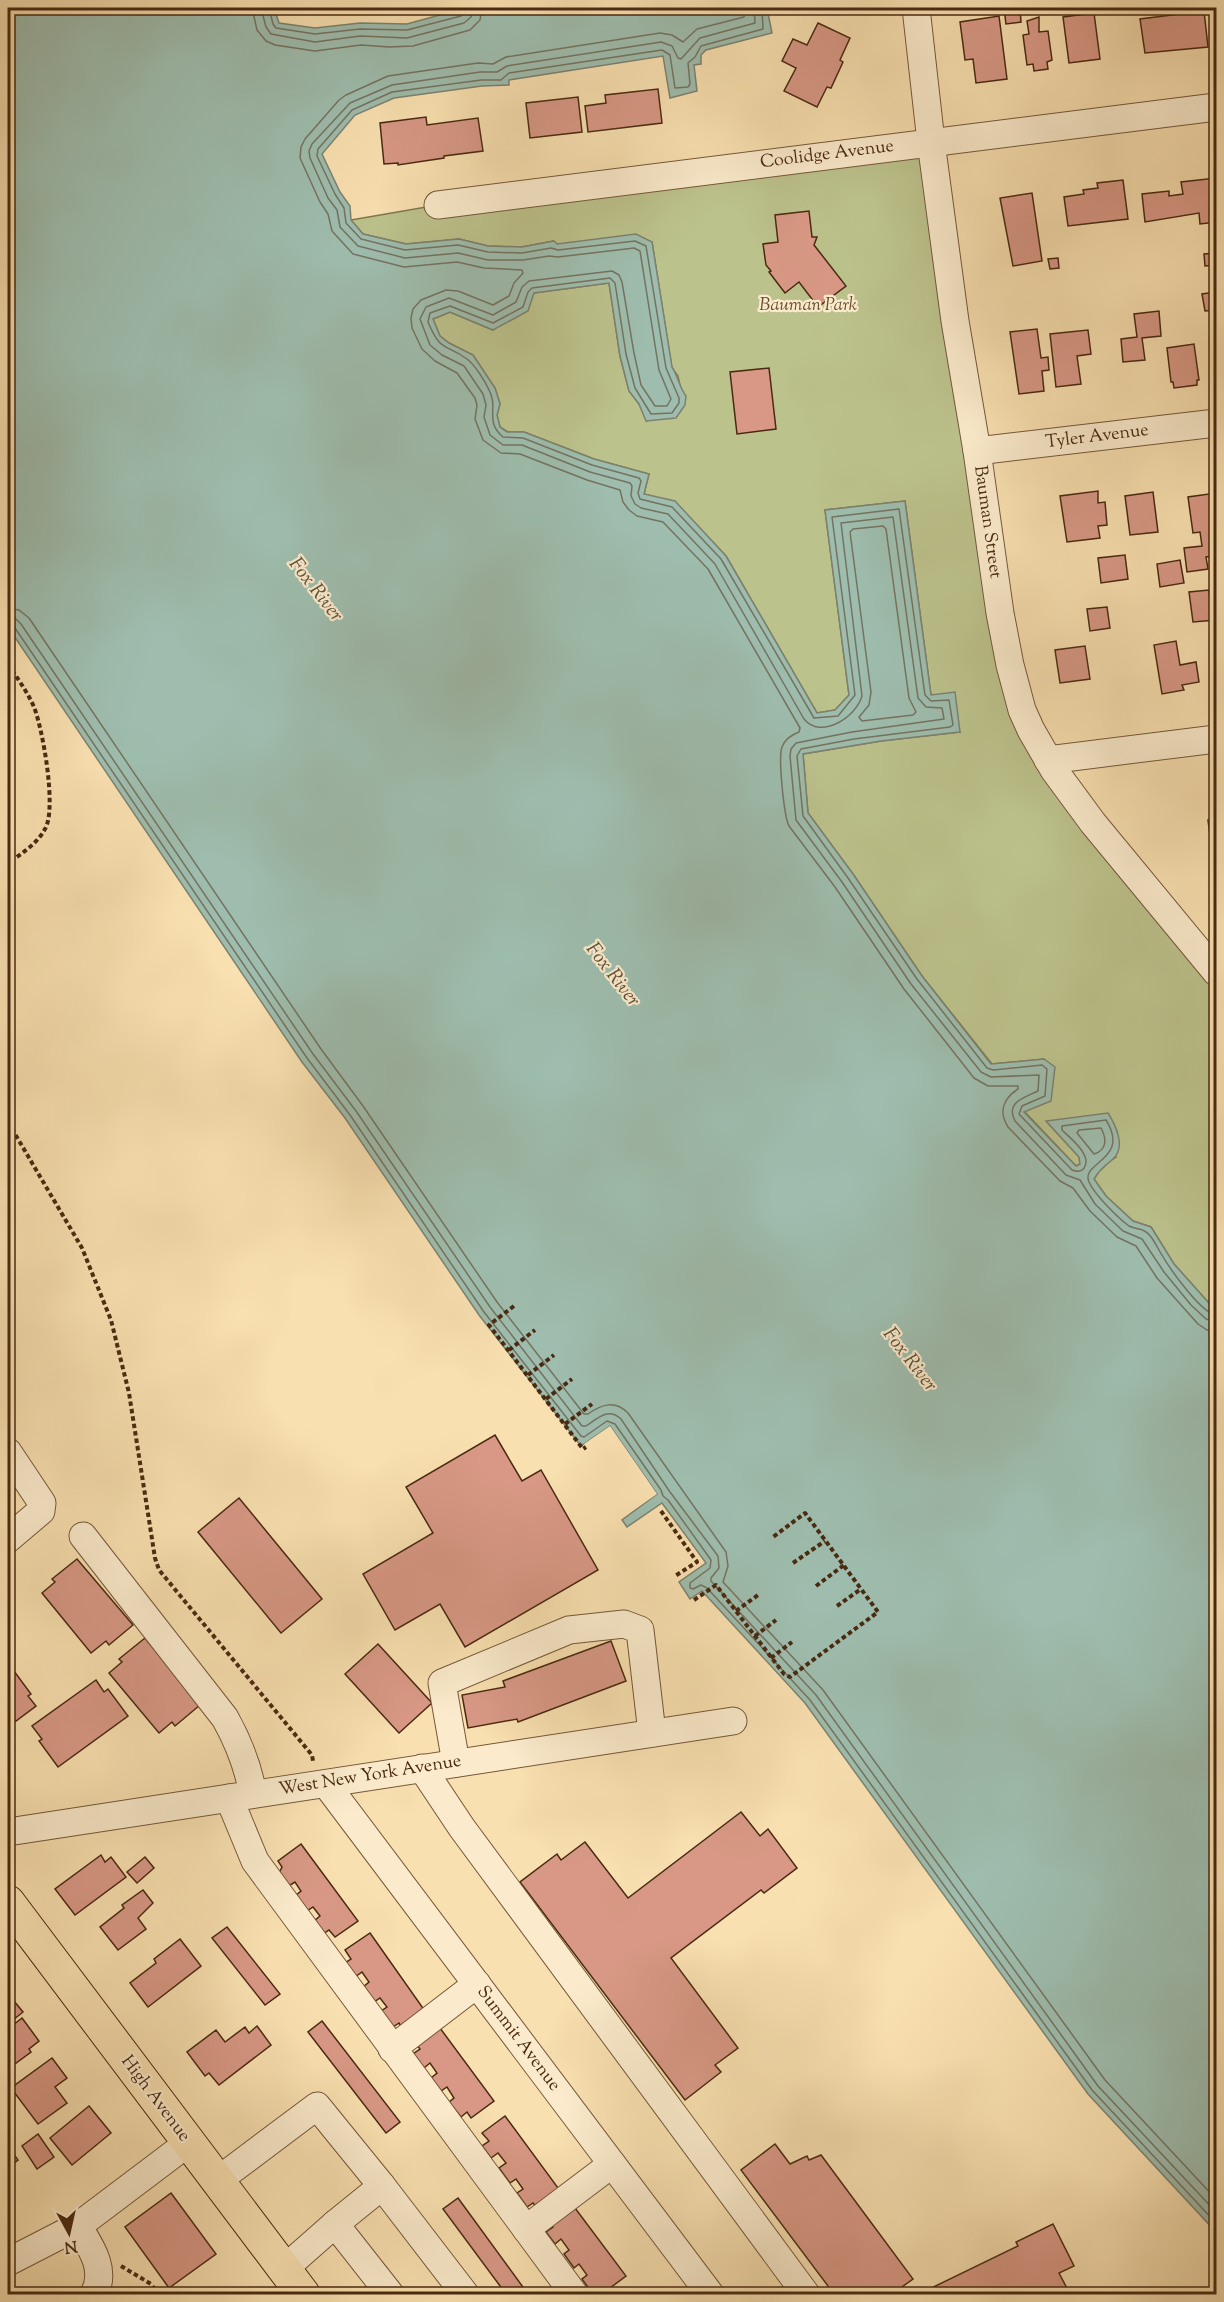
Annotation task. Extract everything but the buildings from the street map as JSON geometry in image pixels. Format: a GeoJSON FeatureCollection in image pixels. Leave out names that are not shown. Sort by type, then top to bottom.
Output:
{"type":"FeatureCollection","features":[{"type":"Feature","properties":{"kind":"main road","name":"High Avenue"},"geometry":{"type":"LineString","coordinates":[[8,1902],[293,2282]]}},
{"type":"Feature","properties":{"kind":"street","name":"Bauman Street"},"geometry":{"type":"LineString","coordinates":[[916,8],[955,321],[977,451],[1000,613],[1022,710],[1048,760],[1093,823],[1216,972]]}},
{"type":"Feature","properties":{"kind":"street","name":"Coolidge Avenue"},"geometry":{"type":"LineString","coordinates":[[438,205],[1216,107]]}},
{"type":"Feature","properties":{"kind":"street","name":"Tyler Avenue"},"geometry":{"type":"LineString","coordinates":[[977,451],[1216,423]]}},
{"type":"Feature","properties":{"kind":"street"},"geometry":{"type":"LineString","coordinates":[[1048,760],[1216,739]]}},
{"type":"Feature","properties":{"kind":"street"},"geometry":{"type":"LineString","coordinates":[[8,1452],[42,1503],[41,1511],[8,1539]]}},
{"type":"Feature","properties":{"kind":"street"},"geometry":{"type":"LineString","coordinates":[[82,1536],[225,1718],[237,1738],[248,1767],[241,1796],[255,1861],[574,2295]]}},
{"type":"Feature","properties":{"kind":"street"},"geometry":{"type":"LineString","coordinates":[[456,1763],[442,1683],[569,1630],[624,1624],[640,1629],[652,1733]]}},
{"type":"Feature","properties":{"kind":"street","name":"West New York Avenue"},"geometry":{"type":"LineString","coordinates":[[8,1832],[733,1721]]}},
{"type":"Feature","properties":{"kind":"street"},"geometry":{"type":"LineString","coordinates":[[422,1768],[462,1828],[806,2295]]}},
{"type":"Feature","properties":{"kind":"street","name":"Summit Avenue"},"geometry":{"type":"LineString","coordinates":[[322,1784],[477,1984],[710,2295]]}},
{"type":"Feature","properties":{"kind":"street"},"geometry":{"type":"LineString","coordinates":[[392,2049],[477,1984]]}},
{"type":"Feature","properties":{"kind":"street"},"geometry":{"type":"LineString","coordinates":[[217,2181],[317,2106],[382,2186],[465,2295]]}},
{"type":"Feature","properties":{"kind":"street"},"geometry":{"type":"LineString","coordinates":[[8,2262],[78,2226],[188,2143]]}},
{"type":"Feature","properties":{"kind":"street"},"geometry":{"type":"LineString","coordinates":[[526,2229],[612,2164]]}},
{"type":"Feature","properties":{"kind":"street"},"geometry":{"type":"LineString","coordinates":[[293,2282],[335,2224],[382,2186]]}},
{"type":"Feature","properties":{"kind":"street"},"geometry":{"type":"LineString","coordinates":[[335,2224],[390,2295]]}},
{"type":"Feature","properties":{"kind":"street"},"geometry":{"type":"LineString","coordinates":[[78,2226],[96,2258],[99,2269],[94,2295]]}},
{"type":"Feature","properties":{"kind":"path"},"geometry":{"type":"LineString","coordinates":[[8,664],[27,692],[35,710],[40,729],[51,806],[50,819],[45,831],[8,863]]}},
{"type":"Feature","properties":{"kind":"path"},"geometry":{"type":"LineString","coordinates":[[8,1122],[82,1248],[111,1320],[129,1393],[153,1547],[159,1570],[312,1755],[322,1784]]}},
{"type":"Feature","properties":{"kind":"path"},"geometry":{"type":"LineString","coordinates":[[514,1306],[489,1325],[583,1449],[586,1447]]}},
{"type":"Feature","properties":{"kind":"path"},"geometry":{"type":"LineString","coordinates":[[509,1350],[535,1330]]}},
{"type":"Feature","properties":{"kind":"path"},"geometry":{"type":"LineString","coordinates":[[528,1376],[554,1354]]}},
{"type":"Feature","properties":{"kind":"path"},"geometry":{"type":"LineString","coordinates":[[546,1399],[572,1379]]}},
{"type":"Feature","properties":{"kind":"path"},"geometry":{"type":"LineString","coordinates":[[565,1424],[592,1404]]}},
{"type":"Feature","properties":{"kind":"path"},"geometry":{"type":"LineString","coordinates":[[661,1511],[697,1562],[675,1576]]}},
{"type":"Feature","properties":{"kind":"path"},"geometry":{"type":"LineString","coordinates":[[694,1600],[716,1585],[771,1658],[784,1674],[790,1677],[878,1612],[805,1513],[773,1538]]}},
{"type":"Feature","properties":{"kind":"path"},"geometry":{"type":"LineString","coordinates":[[793,1563],[825,1540]]}},
{"type":"Feature","properties":{"kind":"path"},"geometry":{"type":"LineString","coordinates":[[816,1586],[843,1565]]}},
{"type":"Feature","properties":{"kind":"path"},"geometry":{"type":"LineString","coordinates":[[837,1606],[861,1589]]}},
{"type":"Feature","properties":{"kind":"path"},"geometry":{"type":"LineString","coordinates":[[736,1611],[758,1595]]}},
{"type":"Feature","properties":{"kind":"path"},"geometry":{"type":"LineString","coordinates":[[755,1636],[776,1620]]}},
{"type":"Feature","properties":{"kind":"path"},"geometry":{"type":"LineString","coordinates":[[771,1658],[792,1642]]}},
{"type":"Feature","properties":{"kind":"path"},"geometry":{"type":"LineString","coordinates":[[96,2258],[110,2260],[130,2271],[150,2284],[158,2295]]}},
{"type":"Feature","properties":{"kind":"path"},"geometry":{"type":"LineString","coordinates":[[147,2295],[155,2290]]}},
{"type":"Feature","properties":{"kind":"green space","name":"Bauman Park"},"geometry":{"type":"Polygon","coordinates":[[[931,142],[1022,710],[1216,972],[1216,1311],[1174,1264],[1151,1227],[1133,1221],[1106,1196],[1094,1179],[1101,1167],[1116,1157],[1047,1122],[1079,1157],[1080,1164],[1076,1166],[1024,1111],[1044,1059],[992,1064],[922,976],[853,874],[808,813],[803,754],[881,741],[960,732],[931,695],[905,501],[825,510],[849,695],[835,710],[817,713],[726,556],[675,502],[644,494],[649,474],[594,459],[524,432],[508,432],[500,427],[497,415],[500,404],[495,388],[473,355],[440,336],[433,319],[450,312],[493,330],[533,293],[609,283],[620,356],[629,391],[639,404],[647,421],[681,390],[678,376],[672,368],[652,242],[556,244],[553,241],[522,247],[488,246],[459,239],[406,244],[363,234],[351,220],[438,205],[931,142]]]}},
{"type":"Feature","properties":{"kind":"water","name":"Fox River"},"geometry":{"type":"Polygon","coordinates":[[[8,8],[274,8],[279,23],[315,28],[360,23],[407,24],[465,8],[767,8],[772,33],[706,50],[701,55],[701,64],[694,65],[697,91],[670,98],[663,56],[509,80],[509,85],[482,86],[394,98],[355,115],[322,154],[340,192],[350,206],[351,220],[363,234],[406,244],[459,239],[488,246],[522,247],[554,241],[557,244],[636,234],[652,242],[672,367],[686,396],[685,405],[676,418],[646,421],[639,404],[629,391],[620,356],[609,283],[534,293],[528,311],[493,330],[450,312],[433,319],[440,336],[473,355],[495,388],[500,404],[497,415],[500,427],[507,432],[524,432],[594,459],[649,474],[644,494],[675,501],[726,556],[817,713],[835,710],[849,695],[825,510],[905,501],[931,695],[955,692],[960,732],[881,741],[803,754],[808,813],[853,874],[922,976],[991,1064],[1044,1059],[1055,1067],[1051,1101],[1024,1112],[1076,1166],[1080,1164],[1079,1157],[1046,1121],[1108,1113],[1116,1129],[1119,1147],[1114,1158],[1101,1169],[1094,1179],[1106,1196],[1133,1221],[1151,1227],[1174,1264],[1216,1311],[1216,2232],[1088,2094],[805,1703],[702,1591],[690,1599],[679,1582],[706,1563],[662,1503],[627,1527],[622,1520],[657,1494],[610,1426],[581,1446],[479,1315],[345,1118],[302,1062],[8,627],[8,8]]]}},
{"type":"Feature","properties":{"kind":"pier"},"geometry":{"type":"Polygon","coordinates":[[[610,1426],[657,1494],[631,1512],[629,1510],[653,1493],[609,1430],[585,1447],[584,1444],[610,1426]]]}}]}
